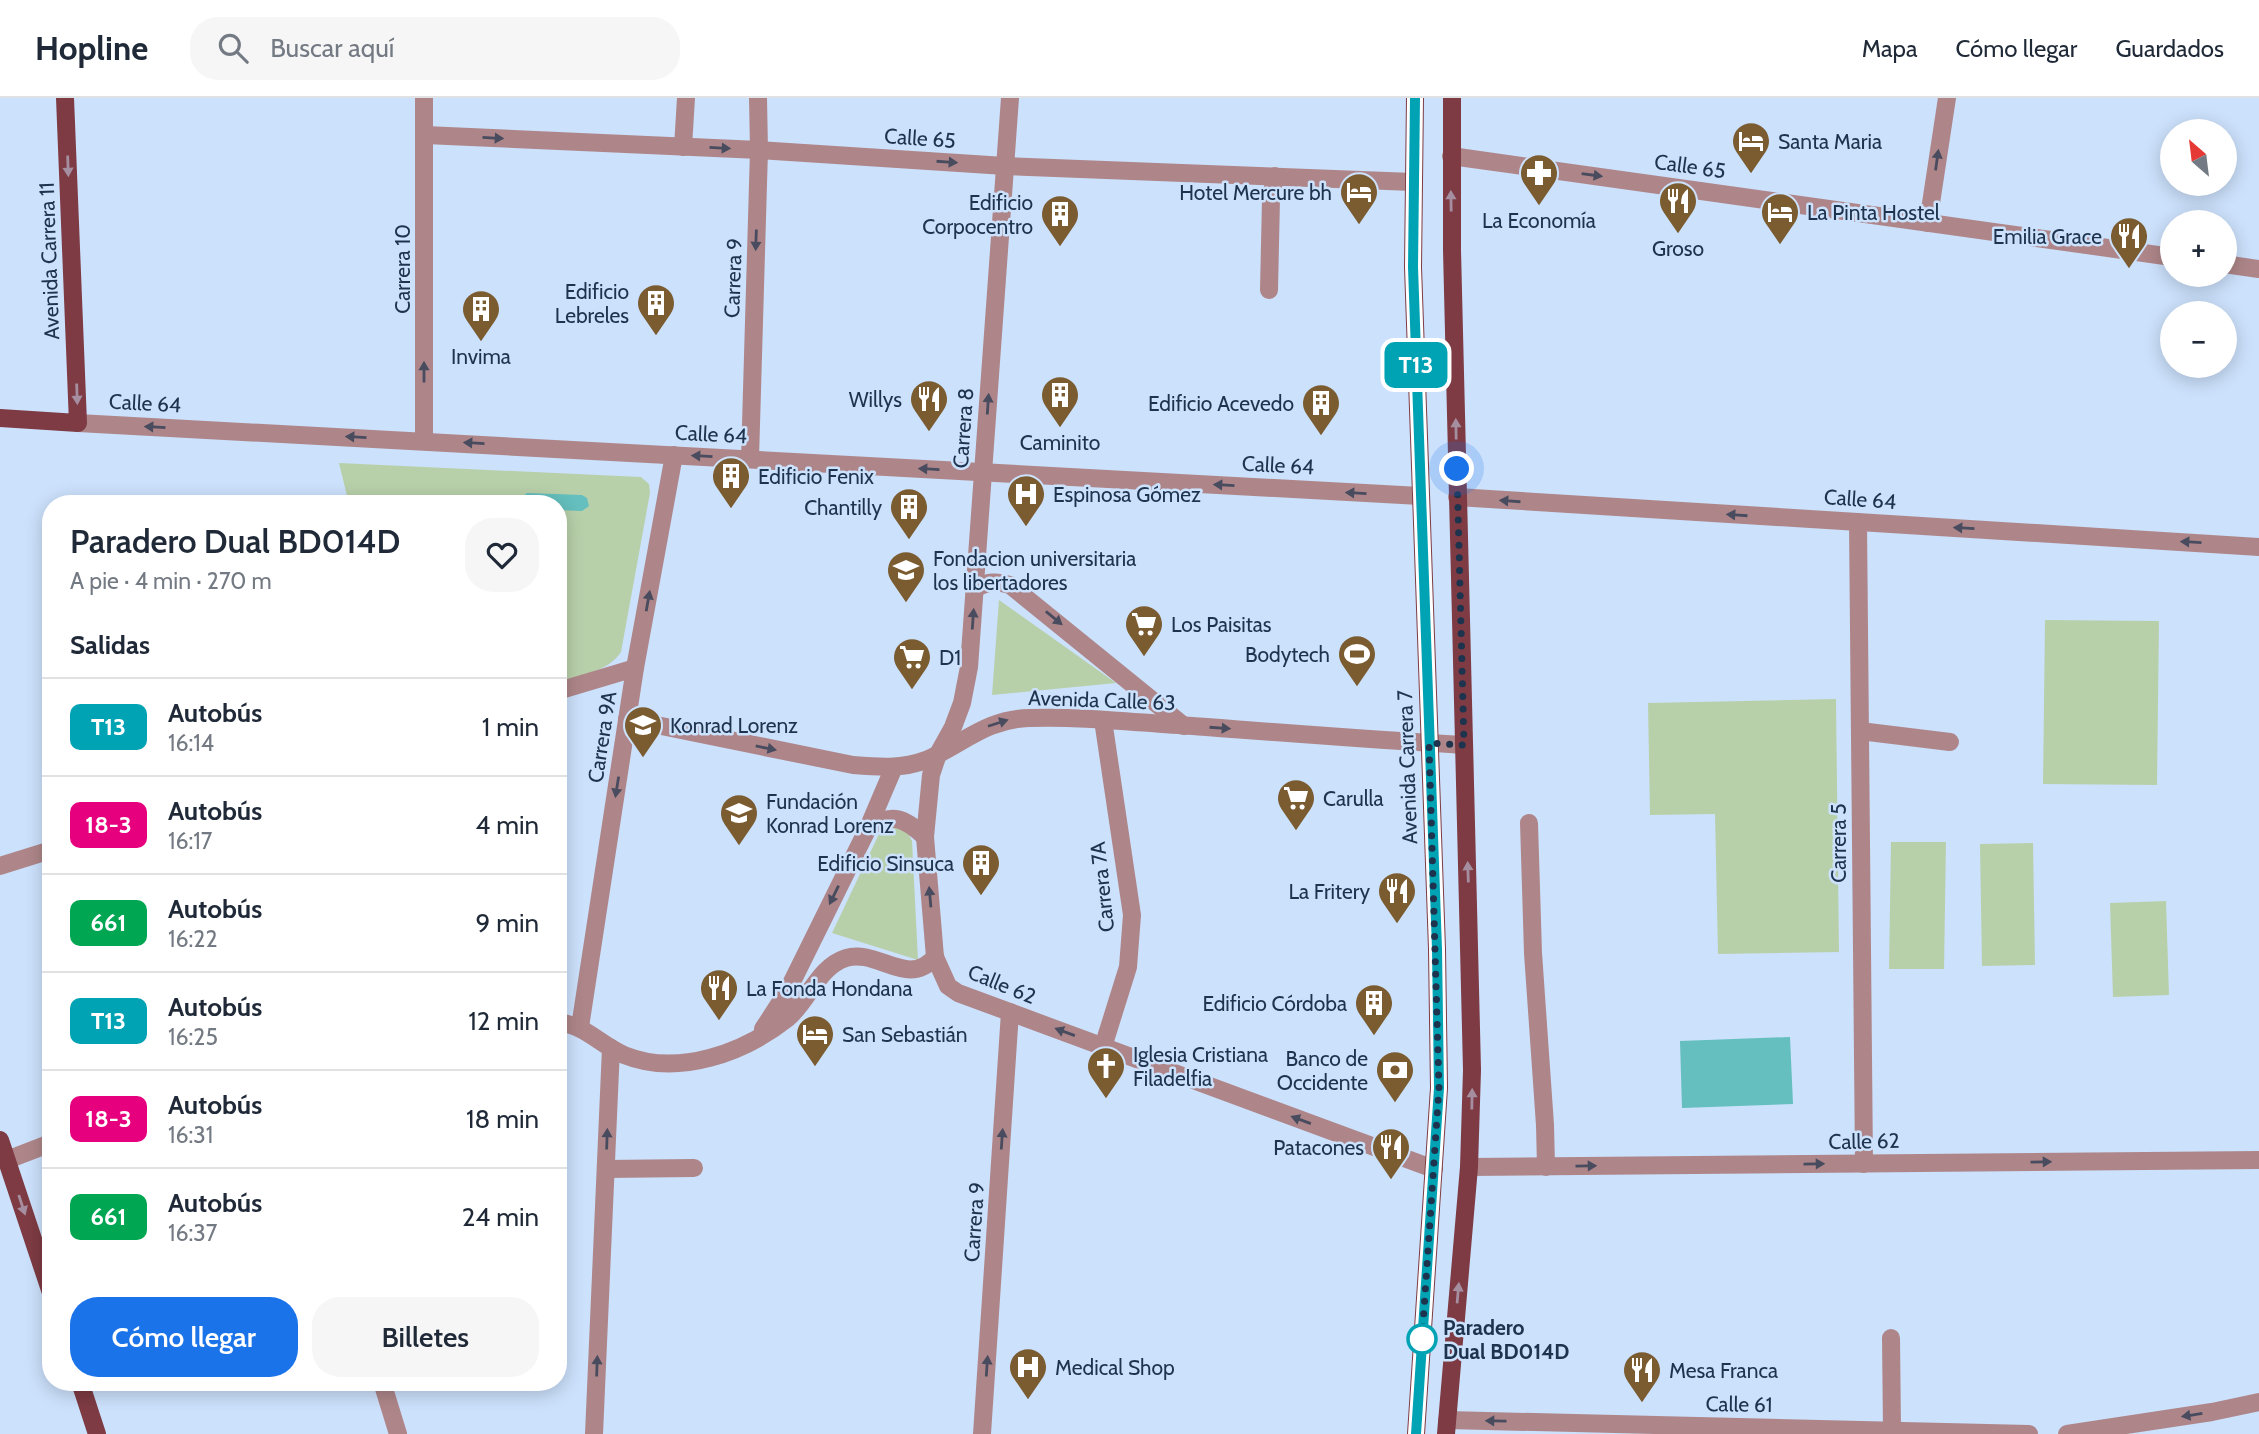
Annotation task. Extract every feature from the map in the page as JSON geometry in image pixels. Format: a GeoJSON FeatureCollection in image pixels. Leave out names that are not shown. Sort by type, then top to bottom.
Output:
{"type":"FeatureCollection","features":[{"type":"Feature","properties":{"kind":"main road","name":"Avenida Carrera 11"},"geometry":{"type":"LineString","coordinates":[[65,98],[78,423]]}},
{"type":"Feature","properties":{"kind":"main road","name":"Avenida Carrera 7"},"geometry":{"type":"LineString","coordinates":[[1415,98],[1413,267],[1439,1048],[1439,1088],[1416,1434]]}},
{"type":"Feature","properties":{"kind":"main road"},"geometry":{"type":"LineString","coordinates":[[1447,1427],[1469,1167],[1472,1020],[1457,497],[1452,98]]}},
{"type":"Feature","properties":{"kind":"main road","name":"Calle 64"},"geometry":{"type":"LineString","coordinates":[[0,418],[78,423]]}},
{"type":"Feature","properties":{"kind":"main road"},"geometry":{"type":"LineString","coordinates":[[0,1140],[42,1266]]}},
{"type":"Feature","properties":{"kind":"main road"},"geometry":{"type":"LineString","coordinates":[[83,1391],[97,1434]]}},
{"type":"Feature","properties":{"kind":"street","name":"Carrera 10"},"geometry":{"type":"LineString","coordinates":[[424,98],[424,441]]}},
{"type":"Feature","properties":{"kind":"street"},"geometry":{"type":"LineString","coordinates":[[683,147],[686,98]]}},
{"type":"Feature","properties":{"kind":"street","name":"Carrera 9"},"geometry":{"type":"LineString","coordinates":[[750,459],[759,150],[758,98]]}},
{"type":"Feature","properties":{"kind":"street","name":"Carrera 8"},"geometry":{"type":"LineString","coordinates":[[938,754],[953,727],[966,687],[1010,98]]}},
{"type":"Feature","properties":{"kind":"street"},"geometry":{"type":"LineString","coordinates":[[1928,223],[1947,98]]}},
{"type":"Feature","properties":{"kind":"street","name":"Calle 65"},"geometry":{"type":"LineString","coordinates":[[425,135],[759,150],[1005,166],[1412,182]]}},
{"type":"Feature","properties":{"kind":"street","name":"Calle 65"},"geometry":{"type":"LineString","coordinates":[[1451,156],[2160,255]]}},
{"type":"Feature","properties":{"kind":"street"},"geometry":{"type":"LineString","coordinates":[[1269,290],[1271,200],[1275,176]]}},
{"type":"Feature","properties":{"kind":"street"},"geometry":{"type":"LineString","coordinates":[[2237,266],[2259,269]]}},
{"type":"Feature","properties":{"kind":"street","name":"Calle 64"},"geometry":{"type":"LineString","coordinates":[[78,423],[1420,496]]}},
{"type":"Feature","properties":{"kind":"street","name":"Carrera 9A"},"geometry":{"type":"LineString","coordinates":[[580,1027],[635,668],[674,455]]}},
{"type":"Feature","properties":{"kind":"street","name":"Calle 64"},"geometry":{"type":"LineString","coordinates":[[1457,497],[2259,547]]}},
{"type":"Feature","properties":{"kind":"street","name":"Carrera 5"},"geometry":{"type":"LineString","coordinates":[[1858,522],[1864,1164]]}},
{"type":"Feature","properties":{"kind":"street"},"geometry":{"type":"LineString","coordinates":[[975,589],[984,583],[996,581],[1010,585],[1184,726]]}},
{"type":"Feature","properties":{"kind":"street"},"geometry":{"type":"LineString","coordinates":[[567,688],[635,668]]}},
{"type":"Feature","properties":{"kind":"street","name":"Avenida Calle 63"},"geometry":{"type":"LineString","coordinates":[[627,719],[853,765],[894,767],[913,764],[938,754],[988,726],[1009,719],[1103,720],[1464,745]]}},
{"type":"Feature","properties":{"kind":"street","name":"Carrera 7A"},"geometry":{"type":"LineString","coordinates":[[1103,720],[1132,915],[1128,967],[1103,1046]]}},
{"type":"Feature","properties":{"kind":"street"},"geometry":{"type":"LineString","coordinates":[[1860,731],[1950,742]]}},
{"type":"Feature","properties":{"kind":"street"},"geometry":{"type":"LineString","coordinates":[[567,1024],[580,1027],[611,1048],[634,1058],[656,1063],[680,1063],[725,1053],[781,1023],[796,1010],[824,972],[849,957],[860,956],[909,970],[928,965],[935,957],[925,836],[931,775],[938,754]]}},
{"type":"Feature","properties":{"kind":"street"},"geometry":{"type":"LineString","coordinates":[[757,1037],[787,992],[894,767]]}},
{"type":"Feature","properties":{"kind":"street"},"geometry":{"type":"LineString","coordinates":[[867,828],[891,818],[904,820],[925,836]]}},
{"type":"Feature","properties":{"kind":"street"},"geometry":{"type":"LineString","coordinates":[[1530,823],[1532,953],[1546,1167]]}},
{"type":"Feature","properties":{"kind":"street"},"geometry":{"type":"LineString","coordinates":[[0,866],[42,853]]}},
{"type":"Feature","properties":{"kind":"street","name":"Calle 62"},"geometry":{"type":"LineString","coordinates":[[935,957],[948,986],[958,993],[1434,1169]]}},
{"type":"Feature","properties":{"kind":"street","name":"Carrera 9"},"geometry":{"type":"LineString","coordinates":[[982,1434],[1010,1012]]}},
{"type":"Feature","properties":{"kind":"street"},"geometry":{"type":"LineString","coordinates":[[594,1434],[611,1048]]}},
{"type":"Feature","properties":{"kind":"street"},"geometry":{"type":"LineString","coordinates":[[7,1160],[42,1146]]}},
{"type":"Feature","properties":{"kind":"street","name":"Calle 62"},"geometry":{"type":"LineString","coordinates":[[1469,1167],[2259,1160]]}},
{"type":"Feature","properties":{"kind":"street"},"geometry":{"type":"LineString","coordinates":[[606,1169],[694,1168]]}},
{"type":"Feature","properties":{"kind":"street"},"geometry":{"type":"LineString","coordinates":[[1891,1338],[1892,1431]]}},
{"type":"Feature","properties":{"kind":"street"},"geometry":{"type":"LineString","coordinates":[[385,1391],[398,1434]]}},
{"type":"Feature","properties":{"kind":"street"},"geometry":{"type":"LineString","coordinates":[[2067,1434],[2212,1412],[2259,1402]]}},
{"type":"Feature","properties":{"kind":"street","name":"Calle 61"},"geometry":{"type":"LineString","coordinates":[[1447,1427],[2029,1434]]}},
{"type":"Feature","properties":{"kind":"shaded area"},"geometry":{"type":"Polygon","coordinates":[[[339,463],[641,477],[649,484],[650,493],[621,652],[609,664],[567,680],[567,495],[347,495],[339,463]]]}},
{"type":"Feature","properties":{"kind":"shaded area"},"geometry":{"type":"Polygon","coordinates":[[[527,493],[582,495],[587,498],[589,506],[582,511],[567,510],[567,495],[525,495],[527,493]]]}},
{"type":"Feature","properties":{"kind":"shaded area"},"geometry":{"type":"Polygon","coordinates":[[[999,600],[1116,683],[992,695],[999,600]]]}},
{"type":"Feature","properties":{"kind":"shaded area"},"geometry":{"type":"Polygon","coordinates":[[[2045,620],[2159,621],[2157,785],[2043,784],[2045,620]]]}},
{"type":"Feature","properties":{"kind":"shaded area"},"geometry":{"type":"Polygon","coordinates":[[[1836,699],[1839,952],[1718,954],[1715,814],[1650,815],[1648,703],[1836,699]]]}},
{"type":"Feature","properties":{"kind":"shaded area"},"geometry":{"type":"Polygon","coordinates":[[[893,825],[905,828],[912,841],[918,960],[832,933],[879,834],[893,825]]]}},
{"type":"Feature","properties":{"kind":"shaded area"},"geometry":{"type":"Polygon","coordinates":[[[1891,842],[1946,842],[1944,969],[1889,969],[1891,842]]]}},
{"type":"Feature","properties":{"kind":"shaded area"},"geometry":{"type":"Polygon","coordinates":[[[2033,843],[2035,965],[1982,966],[1980,844],[2033,843]]]}},
{"type":"Feature","properties":{"kind":"shaded area"},"geometry":{"type":"Polygon","coordinates":[[[2166,901],[2169,995],[2113,997],[2110,903],[2166,901]]]}},
{"type":"Feature","properties":{"kind":"shaded area"},"geometry":{"type":"Polygon","coordinates":[[[1790,1037],[1793,1104],[1682,1108],[1680,1041],[1790,1037]]]}},
{"type":"Feature","properties":{"kind":"bus line","name":"T13"},"geometry":{"type":"LineString","coordinates":[[1415,98],[1413,267],[1437,949],[1439,1088],[1416,1434]]}},
{"type":"Feature","properties":{"kind":"place","name":"Santa Maria"},"geometry":{"type":"Point","coordinates":[1751,175]}},
{"type":"Feature","properties":{"kind":"place","name":"La Economía"},"geometry":{"type":"Point","coordinates":[1539,207]}},
{"type":"Feature","properties":{"kind":"place","name":"Hotel Mercure bh"},"geometry":{"type":"Point","coordinates":[1359,226]}},
{"type":"Feature","properties":{"kind":"place","name":"Groso"},"geometry":{"type":"Point","coordinates":[1678,235]}},
{"type":"Feature","properties":{"kind":"place","name":"La Pinta Hostel"},"geometry":{"type":"Point","coordinates":[1780,246]}},
{"type":"Feature","properties":{"kind":"place","name":"Edificio Corpocentro"},"geometry":{"type":"Point","coordinates":[1060,248]}},
{"type":"Feature","properties":{"kind":"place","name":"Emilia Grace"},"geometry":{"type":"Point","coordinates":[2129,270]}},
{"type":"Feature","properties":{"kind":"place","name":"Edificio Lebreles"},"geometry":{"type":"Point","coordinates":[656,337]}},
{"type":"Feature","properties":{"kind":"place","name":"Invima"},"geometry":{"type":"Point","coordinates":[481,343]}},
{"type":"Feature","properties":{"kind":"place","name":"Caminito"},"geometry":{"type":"Point","coordinates":[1060,429]}},
{"type":"Feature","properties":{"kind":"place","name":"Willys"},"geometry":{"type":"Point","coordinates":[929,433]}},
{"type":"Feature","properties":{"kind":"place","name":"Edificio Acevedo"},"geometry":{"type":"Point","coordinates":[1321,437]}},
{"type":"Feature","properties":{"kind":"place","name":"Edificio Fenix"},"geometry":{"type":"Point","coordinates":[731,510]}},
{"type":"Feature","properties":{"kind":"place","name":"Espinosa Gómez"},"geometry":{"type":"Point","coordinates":[1026,528]}},
{"type":"Feature","properties":{"kind":"place","name":"Chantilly"},"geometry":{"type":"Point","coordinates":[909,541]}},
{"type":"Feature","properties":{"kind":"place","name":"Fondacion universitaria los libertadores"},"geometry":{"type":"Point","coordinates":[906,604]}},
{"type":"Feature","properties":{"kind":"place","name":"Los Paisitas"},"geometry":{"type":"Point","coordinates":[1144,658]}},
{"type":"Feature","properties":{"kind":"place","name":"Bodytech"},"geometry":{"type":"Point","coordinates":[1357,688]}},
{"type":"Feature","properties":{"kind":"place","name":"D1"},"geometry":{"type":"Point","coordinates":[912,691]}},
{"type":"Feature","properties":{"kind":"place","name":"Konrad Lorenz"},"geometry":{"type":"Point","coordinates":[643,759]}},
{"type":"Feature","properties":{"kind":"place","name":"Carulla"},"geometry":{"type":"Point","coordinates":[1296,832]}},
{"type":"Feature","properties":{"kind":"place","name":"Fundación Konrad Lorenz"},"geometry":{"type":"Point","coordinates":[739,847]}},
{"type":"Feature","properties":{"kind":"place","name":"Edificio Sinsuca"},"geometry":{"type":"Point","coordinates":[981,897]}},
{"type":"Feature","properties":{"kind":"place","name":"La Fritery"},"geometry":{"type":"Point","coordinates":[1397,925]}},
{"type":"Feature","properties":{"kind":"place","name":"La Fonda Hondana"},"geometry":{"type":"Point","coordinates":[719,1022]}},
{"type":"Feature","properties":{"kind":"place","name":"Edificio Córdoba"},"geometry":{"type":"Point","coordinates":[1374,1037]}},
{"type":"Feature","properties":{"kind":"place","name":"San Sebastián"},"geometry":{"type":"Point","coordinates":[815,1068]}},
{"type":"Feature","properties":{"kind":"place","name":"Iglesia Cristiana Filadelfia"},"geometry":{"type":"Point","coordinates":[1106,1100]}},
{"type":"Feature","properties":{"kind":"place","name":"Banco de Occidente"},"geometry":{"type":"Point","coordinates":[1395,1104]}},
{"type":"Feature","properties":{"kind":"place","name":"Patacones"},"geometry":{"type":"Point","coordinates":[1391,1181]}},
{"type":"Feature","properties":{"kind":"place","name":"Paradero Dual BD014D"},"geometry":{"type":"Point","coordinates":[1422,1339]}},
{"type":"Feature","properties":{"kind":"place","name":"Medical Shop"},"geometry":{"type":"Point","coordinates":[1028,1401]}},
{"type":"Feature","properties":{"kind":"place","name":"Mesa Franca"},"geometry":{"type":"Point","coordinates":[1642,1404]}},
{"type":"Feature","properties":{"kind":"route"},"geometry":{"type":"LineString","coordinates":[[1422,1339],[1439,1088],[1429,743],[1464,745],[1457,469]]}}]}
